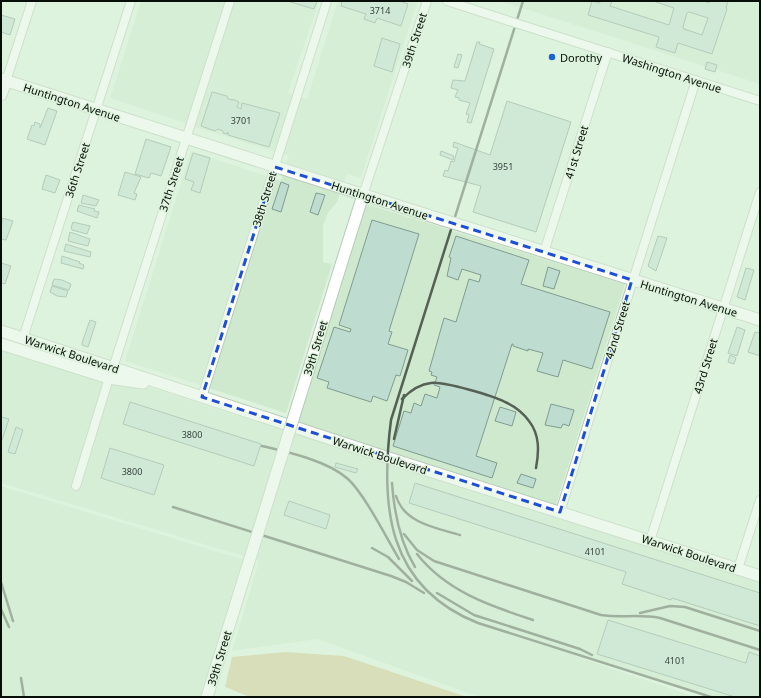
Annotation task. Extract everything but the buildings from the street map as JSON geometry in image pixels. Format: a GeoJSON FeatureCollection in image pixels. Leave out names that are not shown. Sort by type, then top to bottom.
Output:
{"type":"FeatureCollection","features":[{"type":"Feature","properties":{"kind":"main road"},"geometry":{"type":"LineString","coordinates":[[1,95],[3,80]]}},
{"type":"Feature","properties":{"kind":"main road","name":"Huntington Avenue"},"geometry":{"type":"LineString","coordinates":[[3,80],[760,320]]}},
{"type":"Feature","properties":{"kind":"main road","name":"39th Street"},"geometry":{"type":"LineString","coordinates":[[207,697],[363,195]]}},
{"type":"Feature","properties":{"kind":"main road","name":"Warwick Boulevard"},"geometry":{"type":"LineString","coordinates":[[1,331],[24,338],[111,373],[175,388],[760,576]]}},
{"type":"Feature","properties":{"kind":"main road"},"geometry":{"type":"LineString","coordinates":[[1,344],[111,373]]}},
{"type":"Feature","properties":{"kind":"street"},"geometry":{"type":"LineString","coordinates":[[3,80],[32,1]]}},
{"type":"Feature","properties":{"kind":"street","name":"36th Street"},"geometry":{"type":"LineString","coordinates":[[24,338],[131,1]]}},
{"type":"Feature","properties":{"kind":"street","name":"37th Street"},"geometry":{"type":"LineString","coordinates":[[76,486],[230,1]]}},
{"type":"Feature","properties":{"kind":"street","name":"38th Street"},"geometry":{"type":"LineString","coordinates":[[202,397],[327,1]]}},
{"type":"Feature","properties":{"kind":"street","name":"39th Street"},"geometry":{"type":"LineString","coordinates":[[363,195],[427,1]]}},
{"type":"Feature","properties":{"kind":"street","name":"Washington Avenue"},"geometry":{"type":"LineString","coordinates":[[447,1],[760,101]]}},
{"type":"Feature","properties":{"kind":"street","name":"41st Street"},"geometry":{"type":"LineString","coordinates":[[544,252],[608,52]]}},
{"type":"Feature","properties":{"kind":"street","name":"42nd Street"},"geometry":{"type":"LineString","coordinates":[[560,512],[696,80]]}},
{"type":"Feature","properties":{"kind":"street","name":"43rd Street"},"geometry":{"type":"LineString","coordinates":[[650,541],[760,192]]}},
{"type":"Feature","properties":{"kind":"street"},"geometry":{"type":"LineString","coordinates":[[738,569],[760,500]]}},
{"type":"Feature","properties":{"kind":"highlighted area"},"geometry":{"type":"Polygon","coordinates":[[[275,167],[632,280],[560,512],[202,397],[275,167]]]}},
{"type":"Feature","properties":{"kind":"shaded area"},"geometry":{"type":"Polygon","coordinates":[[[141,1],[319,1],[288,93],[307,99],[338,1],[411,1],[417,3],[361,178],[347,174],[337,202],[328,213],[323,225],[323,262],[332,264],[286,413],[125,361],[191,151],[281,181],[289,156],[110,98],[141,1]]]}},
{"type":"Feature","properties":{"kind":"shaded area"},"geometry":{"type":"Polygon","coordinates":[[[500,1],[760,1],[760,84],[666,54],[500,1]]]}},
{"type":"Feature","properties":{"kind":"shaded area"},"geometry":{"type":"Polygon","coordinates":[[[366,204],[625,284],[556,505],[760,570],[760,697],[713,697],[572,655],[695,697],[479,697],[317,639],[232,651],[259,561],[1,483],[1,339],[294,434],[366,204]]]}},
{"type":"Feature","properties":{"kind":"shaded area"},"geometry":{"type":"Polygon","coordinates":[[[1,486],[245,560],[202,697],[1,697],[1,486]]]}},
{"type":"Feature","properties":{"kind":"shaded area"},"geometry":{"type":"Polygon","coordinates":[[[285,652],[344,656],[467,697],[250,697],[225,687],[232,657],[285,652]]]}},
{"type":"Feature","properties":{"kind":"railway"},"geometry":{"type":"LineString","coordinates":[[523,1],[391,420],[387,483],[390,513],[396,540],[408,566],[424,588],[448,607],[478,623],[711,697]]}},
{"type":"Feature","properties":{"kind":"railway"},"geometry":{"type":"LineString","coordinates":[[402,399],[419,386],[431,383],[446,384],[499,399],[518,410],[533,426],[538,444],[536,468]]}},
{"type":"Feature","properties":{"kind":"railway"},"geometry":{"type":"LineString","coordinates":[[394,439],[404,395]]}},
{"type":"Feature","properties":{"kind":"railway"},"geometry":{"type":"LineString","coordinates":[[262,446],[295,454],[319,462],[330,467],[348,479],[361,495],[382,528],[399,559]]}},
{"type":"Feature","properties":{"kind":"railway"},"geometry":{"type":"LineString","coordinates":[[392,483],[394,505],[402,537],[405,547],[415,567]]}},
{"type":"Feature","properties":{"kind":"railway"},"geometry":{"type":"LineString","coordinates":[[396,496],[400,505],[413,518],[431,527],[460,535]]}},
{"type":"Feature","properties":{"kind":"railway"},"geometry":{"type":"LineString","coordinates":[[173,507],[391,576],[406,582],[424,593]]}},
{"type":"Feature","properties":{"kind":"railway"},"geometry":{"type":"LineString","coordinates":[[404,534],[417,550],[434,561],[601,615],[646,616],[660,618],[760,650]]}},
{"type":"Feature","properties":{"kind":"railway"},"geometry":{"type":"LineString","coordinates":[[372,548],[388,557],[412,581]]}},
{"type":"Feature","properties":{"kind":"railway"},"geometry":{"type":"LineString","coordinates":[[417,554],[441,578],[470,596],[485,603],[533,620]]}},
{"type":"Feature","properties":{"kind":"railway"},"geometry":{"type":"LineString","coordinates":[[1,582],[13,621]]}},
{"type":"Feature","properties":{"kind":"railway"},"geometry":{"type":"LineString","coordinates":[[437,593],[474,615],[580,649],[592,655]]}},
{"type":"Feature","properties":{"kind":"railway"},"geometry":{"type":"LineString","coordinates":[[640,613],[670,606],[685,607],[760,631]]}},
{"type":"Feature","properties":{"kind":"railway"},"geometry":{"type":"LineString","coordinates":[[1,609],[9,627]]}},
{"type":"Feature","properties":{"kind":"railway"},"geometry":{"type":"LineString","coordinates":[[21,678],[24,697]]}},
{"type":"Feature","properties":{"kind":"place","name":"Dorothy"},"geometry":{"type":"Point","coordinates":[552,57]}}]}
